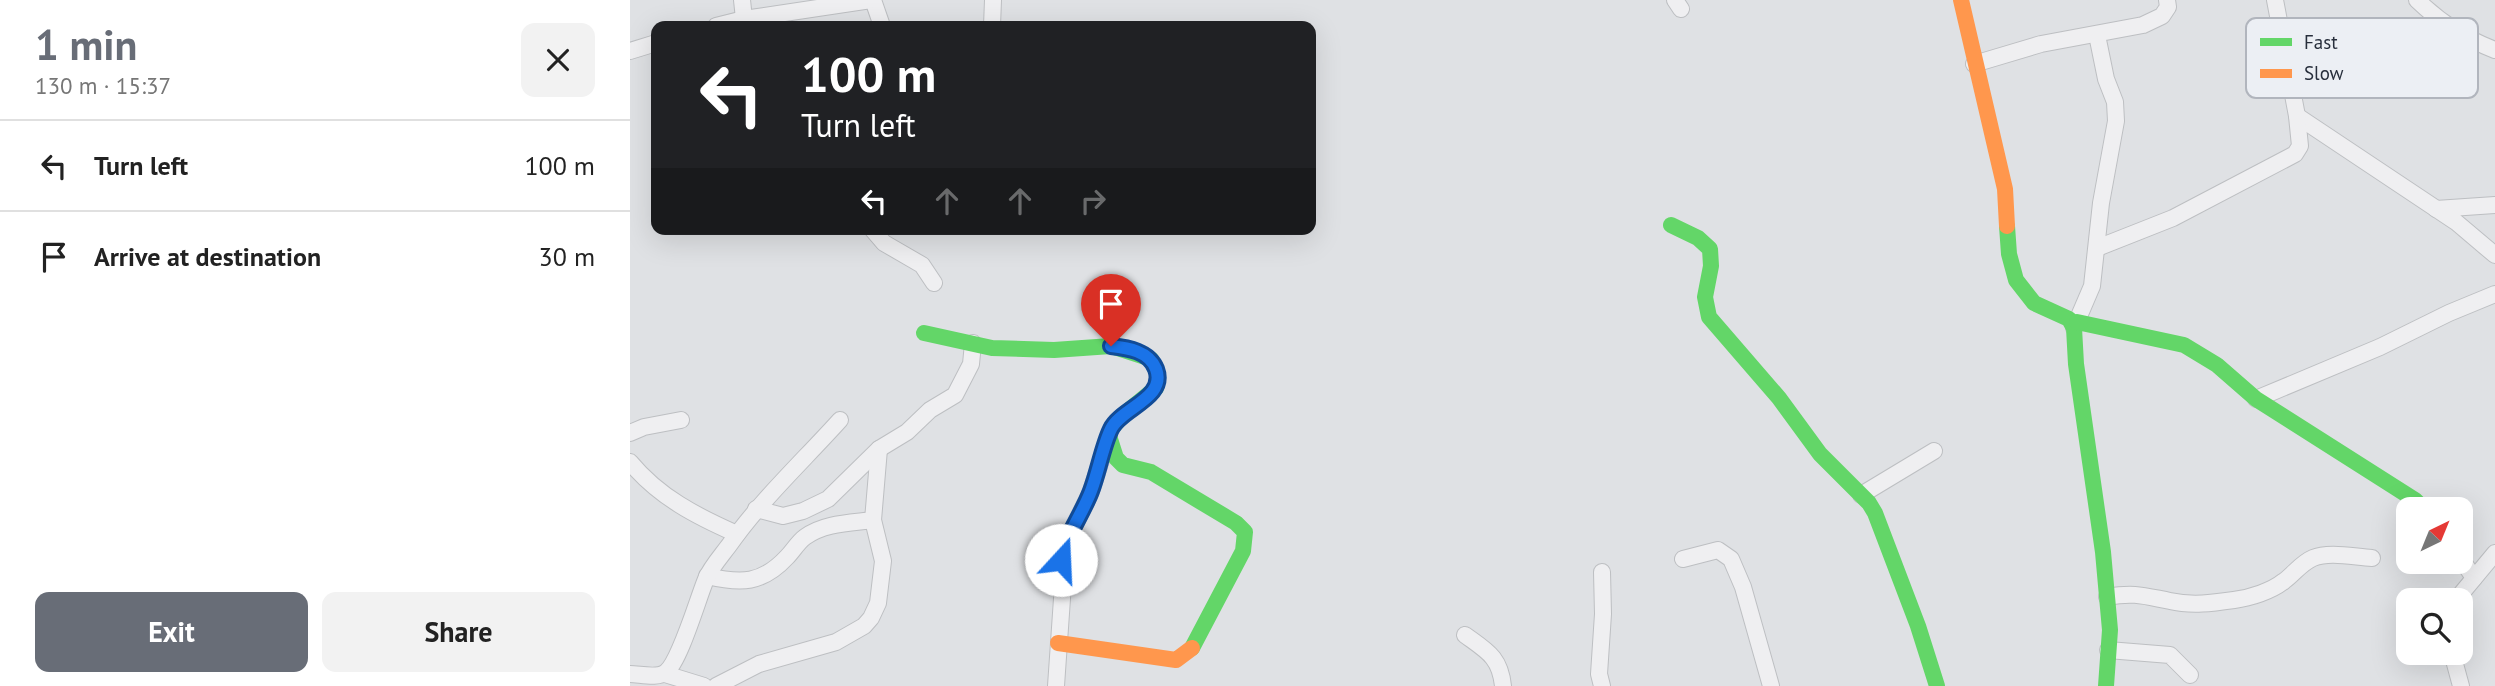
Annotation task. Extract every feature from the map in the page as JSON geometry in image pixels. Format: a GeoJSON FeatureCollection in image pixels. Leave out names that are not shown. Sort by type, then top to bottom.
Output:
{"type":"FeatureCollection","features":[{"type":"Feature","properties":{"kind":"street"},"geometry":{"type":"LineString","coordinates":[[741,21],[742,0]]}},
{"type":"Feature","properties":{"kind":"street"},"geometry":{"type":"LineString","coordinates":[[747,21],[872,0],[880,21]]}},
{"type":"Feature","properties":{"kind":"street"},"geometry":{"type":"LineString","coordinates":[[992,21],[993,0]]}},
{"type":"Feature","properties":{"kind":"street"},"geometry":{"type":"LineString","coordinates":[[1961,0],[2005,189],[2009,254],[2015,280],[2034,303],[2076,325],[2184,345],[2217,365],[2256,399],[2410,497]]}},
{"type":"Feature","properties":{"kind":"street"},"geometry":{"type":"LineString","coordinates":[[1974,64],[2041,44],[2097,35],[2156,20],[2167,11],[2167,0]]}},
{"type":"Feature","properties":{"kind":"street"},"geometry":{"type":"LineString","coordinates":[[2275,0],[2278,18]]}},
{"type":"Feature","properties":{"kind":"street"},"geometry":{"type":"LineString","coordinates":[[2417,0],[2436,18]]}},
{"type":"Feature","properties":{"kind":"street"},"geometry":{"type":"LineString","coordinates":[[2097,35],[2116,111],[2101,203],[2092,286],[2076,325],[2076,365],[2102,533],[2110,630],[2106,686]]}},
{"type":"Feature","properties":{"kind":"street"},"geometry":{"type":"LineString","coordinates":[[2478,44],[2495,50]]}},
{"type":"Feature","properties":{"kind":"street"},"geometry":{"type":"LineString","coordinates":[[630,51],[651,45]]}},
{"type":"Feature","properties":{"kind":"street"},"geometry":{"type":"LineString","coordinates":[[2097,247],[2173,218],[2295,154],[2300,146],[2294,98]]}},
{"type":"Feature","properties":{"kind":"street"},"geometry":{"type":"LineString","coordinates":[[2297,116],[2435,209],[2495,255]]}},
{"type":"Feature","properties":{"kind":"street"},"geometry":{"type":"LineString","coordinates":[[2435,209],[2495,205]]}},
{"type":"Feature","properties":{"kind":"street"},"geometry":{"type":"LineString","coordinates":[[1671,225],[1706,243],[1711,250],[1713,259],[1704,303],[1709,317],[1779,398],[1820,454],[1875,513],[1918,626],[1937,686]]}},
{"type":"Feature","properties":{"kind":"street"},"geometry":{"type":"LineString","coordinates":[[877,235],[884,243],[922,265],[934,283]]}},
{"type":"Feature","properties":{"kind":"street"},"geometry":{"type":"LineString","coordinates":[[2256,399],[2380,347],[2495,294]]}},
{"type":"Feature","properties":{"kind":"street"},"geometry":{"type":"LineString","coordinates":[[2050,310],[2087,299]]}},
{"type":"Feature","properties":{"kind":"street"},"geometry":{"type":"LineString","coordinates":[[924,333],[992,348],[1079,349],[1111,346],[1147,356],[1158,375],[1156,388],[1150,395],[1111,429],[1090,494],[1064,546],[1061,560],[1063,584],[1056,686]]}},
{"type":"Feature","properties":{"kind":"street"},"geometry":{"type":"LineString","coordinates":[[756,509],[783,516],[803,511],[828,499],[879,449],[908,432],[924,414],[955,395],[971,364],[973,343]]}},
{"type":"Feature","properties":{"kind":"street"},"geometry":{"type":"LineString","coordinates":[[630,433],[644,427],[681,420]]}},
{"type":"Feature","properties":{"kind":"street"},"geometry":{"type":"LineString","coordinates":[[665,674],[688,630],[707,576],[756,509],[840,420]]}},
{"type":"Feature","properties":{"kind":"street"},"geometry":{"type":"LineString","coordinates":[[1058,643],[1176,660],[1187,654],[1197,641],[1245,543],[1245,532],[1236,523],[1151,472],[1120,463],[1109,436]]}},
{"type":"Feature","properties":{"kind":"street"},"geometry":{"type":"LineString","coordinates":[[716,686],[759,664],[836,642],[864,626],[871,618],[878,603],[883,561],[873,520],[879,449]]}},
{"type":"Feature","properties":{"kind":"street"},"geometry":{"type":"LineString","coordinates":[[1861,495],[1934,451]]}},
{"type":"Feature","properties":{"kind":"street"},"geometry":{"type":"LineString","coordinates":[[630,462],[669,499],[737,534]]}},
{"type":"Feature","properties":{"kind":"street"},"geometry":{"type":"LineString","coordinates":[[707,576],[729,581],[760,578],[776,568],[803,538],[812,533],[842,523],[873,520]]}},
{"type":"Feature","properties":{"kind":"street"},"geometry":{"type":"LineString","coordinates":[[1683,559],[1718,550],[1731,559],[1743,587],[1771,686]]}},
{"type":"Feature","properties":{"kind":"street"},"geometry":{"type":"LineString","coordinates":[[2465,588],[2495,553]]}},
{"type":"Feature","properties":{"kind":"street"},"geometry":{"type":"LineString","coordinates":[[2107,597],[2128,593],[2153,596],[2171,602],[2202,604],[2239,599],[2276,586],[2315,557],[2326,555],[2372,558]]}},
{"type":"Feature","properties":{"kind":"street"},"geometry":{"type":"LineString","coordinates":[[1602,572],[1603,614],[1599,674],[1602,686]]}},
{"type":"Feature","properties":{"kind":"street"},"geometry":{"type":"LineString","coordinates":[[2471,574],[2473,578]]}},
{"type":"Feature","properties":{"kind":"street"},"geometry":{"type":"LineString","coordinates":[[1465,635],[1495,659],[1503,686]]}},
{"type":"Feature","properties":{"kind":"street"},"geometry":{"type":"LineString","coordinates":[[2108,650],[2169,655],[2190,675]]}},
{"type":"Feature","properties":{"kind":"street"},"geometry":{"type":"LineString","coordinates":[[2455,665],[2461,686]]}},
{"type":"Feature","properties":{"kind":"street"},"geometry":{"type":"LineString","coordinates":[[630,674],[665,674],[704,686]]}},
{"type":"Feature","properties":{"kind":"traffic: fast"},"geometry":{"type":"LineString","coordinates":[[1671,225],[1698,238],[1710,249],[1711,266],[1705,297],[1709,317],[1779,398],[1820,454],[1869,503],[1875,513],[1918,626],[1937,686]]}},
{"type":"Feature","properties":{"kind":"traffic: fast"},"geometry":{"type":"LineString","coordinates":[[2007,226],[2009,254],[2016,280],[2034,303],[2069,319],[2074,328],[2076,364],[2103,552],[2110,630],[2106,686]]}},
{"type":"Feature","properties":{"kind":"traffic: fast"},"geometry":{"type":"LineString","coordinates":[[2077,322],[2184,345],[2217,365],[2256,399],[2410,497]]}},
{"type":"Feature","properties":{"kind":"traffic: fast"},"geometry":{"type":"LineString","coordinates":[[924,333],[992,348],[1054,350],[1111,346],[1151,359],[1158,375],[1156,388],[1123,415],[1111,429],[1109,436],[1116,458],[1123,465],[1151,472],[1236,523],[1245,532],[1243,551],[1192,648]]}},
{"type":"Feature","properties":{"kind":"traffic: slow"},"geometry":{"type":"LineString","coordinates":[[1961,0],[2005,189],[2007,226]]}},
{"type":"Feature","properties":{"kind":"traffic: slow"},"geometry":{"type":"LineString","coordinates":[[1058,643],[1176,660],[1192,648]]}},
{"type":"Feature","properties":{"kind":"route"},"geometry":{"type":"LineString","coordinates":[[1061,560],[1064,546],[1090,494],[1111,429],[1123,415],[1150,395],[1158,380],[1151,359],[1147,356],[1111,346]]}}]}
